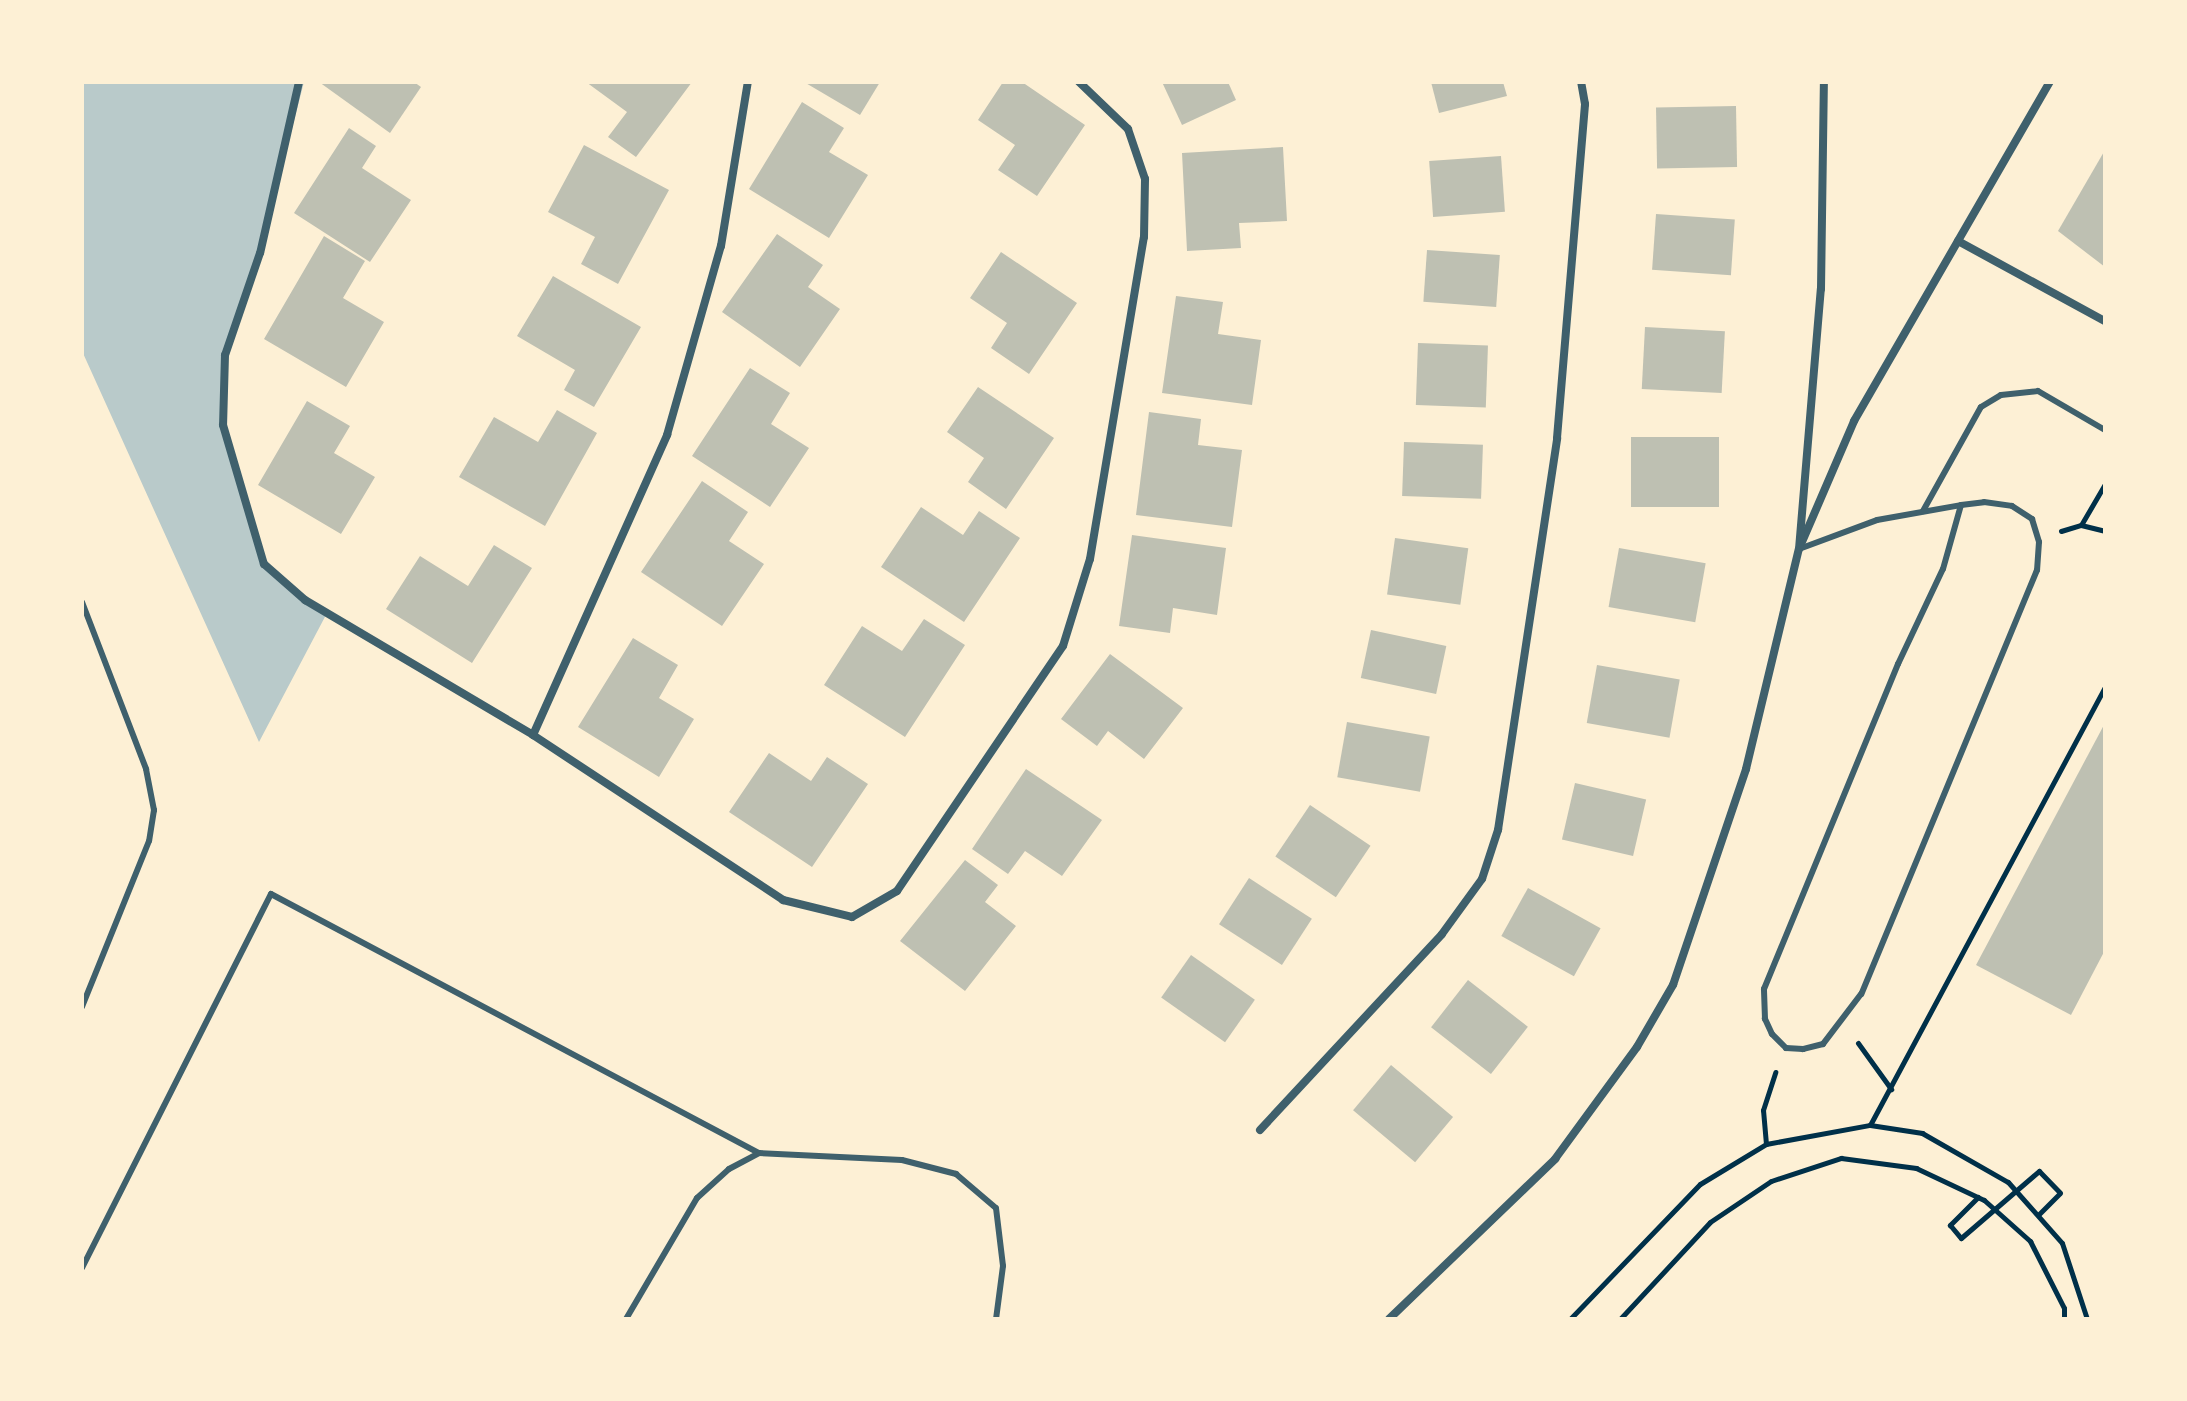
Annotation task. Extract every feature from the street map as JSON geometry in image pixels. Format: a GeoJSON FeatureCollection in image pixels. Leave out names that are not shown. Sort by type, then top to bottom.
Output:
{"type":"FeatureCollection","features":[{"type":"Feature","properties":{"kind":"street"},"geometry":{"type":"LineString","coordinates":[[299,82],[260,253],[225,355],[223,425],[264,564],[305,600],[533,735],[783,900],[852,917],[897,891],[1063,646],[1090,559],[1144,237],[1145,179],[1128,129],[1079,82]]}},
{"type":"Feature","properties":{"kind":"street"},"geometry":{"type":"LineString","coordinates":[[533,735],[667,435],[721,246],[748,82]]}},
{"type":"Feature","properties":{"kind":"street"},"geometry":{"type":"LineString","coordinates":[[1260,1130],[1442,934],[1482,879],[1498,830],[1557,438],[1585,104],[1581,82]]}},
{"type":"Feature","properties":{"kind":"street"},"geometry":{"type":"LineString","coordinates":[[1389,1319],[1555,1159],[1637,1047],[1673,985],[1746,769],[1799,549],[1821,289],[1824,82]]}},
{"type":"Feature","properties":{"kind":"street"},"geometry":{"type":"LineString","coordinates":[[1799,549],[1854,421],[2050,82]]}},
{"type":"Feature","properties":{"kind":"street"},"geometry":{"type":"LineString","coordinates":[[1958,241],[2105,321]]}},
{"type":"Feature","properties":{"kind":"lane"},"geometry":{"type":"LineString","coordinates":[[1923,511],[1981,407],[2001,395],[2038,391],[2105,430]]}},
{"type":"Feature","properties":{"kind":"lane"},"geometry":{"type":"LineString","coordinates":[[1799,549],[1877,520],[1961,505],[2012,506],[2032,519],[2039,542],[2037,570],[1861,994],[1823,1044],[1786,1048],[1765,1019],[1764,989],[1898,664],[1943,569],[1961,505]]}},
{"type":"Feature","properties":{"kind":"lane"},"geometry":{"type":"LineString","coordinates":[[82,602],[146,769],[154,810],[149,841],[82,1007]]}},
{"type":"Feature","properties":{"kind":"lane"},"geometry":{"type":"LineString","coordinates":[[82,1268],[271,894],[759,1153],[902,1160],[956,1174],[996,1208],[1003,1266],[996,1319]]}},
{"type":"Feature","properties":{"kind":"lane"},"geometry":{"type":"LineString","coordinates":[[626,1319],[697,1198],[729,1169],[759,1153]]}},
{"type":"Feature","properties":{"kind":"path"},"geometry":{"type":"LineString","coordinates":[[2081,525],[2105,484]]}},
{"type":"Feature","properties":{"kind":"path"},"geometry":{"type":"LineString","coordinates":[[2039,542],[2081,525],[2105,531]]}},
{"type":"Feature","properties":{"kind":"path"},"geometry":{"type":"LineString","coordinates":[[1870,1125],[2105,686]]}},
{"type":"Feature","properties":{"kind":"path"},"geometry":{"type":"LineString","coordinates":[[1841,1020],[1891,1089]]}},
{"type":"Feature","properties":{"kind":"path"},"geometry":{"type":"LineString","coordinates":[[1766,1144],[1767,1089],[1786,1048]]}},
{"type":"Feature","properties":{"kind":"path"},"geometry":{"type":"LineString","coordinates":[[1570,1319],[1700,1184],[1766,1144],[1870,1125],[1922,1133],[2008,1182],[2062,1243],[2087,1319]]}},
{"type":"Feature","properties":{"kind":"path"},"geometry":{"type":"LineString","coordinates":[[1620,1319],[1710,1222],[1771,1181],[1841,1158],[1916,1168],[1978,1197],[2030,1241],[2064,1308],[2064,1319]]}},
{"type":"Feature","properties":{"kind":"path"},"geometry":{"type":"LineString","coordinates":[[1978,1197],[1950,1225],[1961,1238],[2039,1171],[2060,1193],[2039,1214]]}},
{"type":"Feature","properties":{"kind":"shaded area"},"geometry":{"type":"Polygon","coordinates":[[[82,82],[304,82],[260,253],[225,355],[223,425],[264,564],[327,613],[259,742],[82,351],[82,82]]]}},
{"type":"Feature","properties":{"kind":"building"},"geometry":{"type":"Polygon","coordinates":[[[319,82],[414,82],[421,87],[390,133],[319,82]]]}},
{"type":"Feature","properties":{"kind":"building"},"geometry":{"type":"Polygon","coordinates":[[[586,82],[692,82],[636,157],[608,137],[627,112],[586,82]]]}},
{"type":"Feature","properties":{"kind":"building"},"geometry":{"type":"Polygon","coordinates":[[[804,82],[880,82],[860,115],[804,82]]]}},
{"type":"Feature","properties":{"kind":"building"},"geometry":{"type":"Polygon","coordinates":[[[1003,82],[1022,82],[1085,125],[1037,196],[998,170],[1015,145],[978,120],[1003,82]]]}},
{"type":"Feature","properties":{"kind":"building"},"geometry":{"type":"Polygon","coordinates":[[[1162,82],[1228,82],[1236,100],[1182,125],[1162,82]]]}},
{"type":"Feature","properties":{"kind":"building"},"geometry":{"type":"Polygon","coordinates":[[[1431,82],[1503,82],[1507,96],[1439,113],[1431,82]]]}},
{"type":"Feature","properties":{"kind":"building"},"geometry":{"type":"Polygon","coordinates":[[[802,102],[844,128],[829,152],[868,175],[829,238],[749,189],[802,102]]]}},
{"type":"Feature","properties":{"kind":"building"},"geometry":{"type":"Polygon","coordinates":[[[1736,106],[1737,167],[1657,168],[1656,107],[1736,106]]]}},
{"type":"Feature","properties":{"kind":"building"},"geometry":{"type":"Polygon","coordinates":[[[349,128],[376,146],[362,168],[411,200],[370,262],[294,213],[349,128]]]}},
{"type":"Feature","properties":{"kind":"building"},"geometry":{"type":"Polygon","coordinates":[[[584,145],[669,190],[618,284],[581,264],[595,237],[548,212],[584,145]]]}},
{"type":"Feature","properties":{"kind":"building"},"geometry":{"type":"Polygon","coordinates":[[[1283,147],[1287,221],[1239,223],[1241,248],[1187,251],[1182,153],[1283,147]]]}},
{"type":"Feature","properties":{"kind":"building"},"geometry":{"type":"Polygon","coordinates":[[[2105,150],[2105,267],[2058,231],[2105,150]]]}},
{"type":"Feature","properties":{"kind":"building"},"geometry":{"type":"Polygon","coordinates":[[[1501,156],[1505,212],[1433,217],[1429,161],[1501,156]]]}},
{"type":"Feature","properties":{"kind":"building"},"geometry":{"type":"Polygon","coordinates":[[[1656,214],[1735,220],[1731,275],[1652,270],[1656,214]]]}},
{"type":"Feature","properties":{"kind":"building"},"geometry":{"type":"Polygon","coordinates":[[[777,234],[823,265],[808,287],[840,309],[800,367],[722,312],[777,234]]]}},
{"type":"Feature","properties":{"kind":"building"},"geometry":{"type":"Polygon","coordinates":[[[324,236],[365,261],[343,298],[384,322],[346,387],[264,339],[324,236]]]}},
{"type":"Feature","properties":{"kind":"building"},"geometry":{"type":"Polygon","coordinates":[[[1427,250],[1500,255],[1496,307],[1423,302],[1427,250]]]}},
{"type":"Feature","properties":{"kind":"building"},"geometry":{"type":"Polygon","coordinates":[[[1001,252],[1077,303],[1029,374],[991,348],[1007,323],[970,298],[1001,252]]]}},
{"type":"Feature","properties":{"kind":"building"},"geometry":{"type":"Polygon","coordinates":[[[553,276],[641,327],[594,407],[564,390],[575,370],[517,336],[553,276]]]}},
{"type":"Feature","properties":{"kind":"building"},"geometry":{"type":"Polygon","coordinates":[[[1176,296],[1223,302],[1218,334],[1261,340],[1252,405],[1162,393],[1176,296]]]}},
{"type":"Feature","properties":{"kind":"building"},"geometry":{"type":"Polygon","coordinates":[[[1645,327],[1725,331],[1722,393],[1642,389],[1645,327]]]}},
{"type":"Feature","properties":{"kind":"building"},"geometry":{"type":"Polygon","coordinates":[[[1418,343],[1488,345],[1486,407],[1416,405],[1418,343]]]}},
{"type":"Feature","properties":{"kind":"building"},"geometry":{"type":"Polygon","coordinates":[[[750,368],[790,393],[771,424],[809,448],[770,507],[692,456],[750,368]]]}},
{"type":"Feature","properties":{"kind":"building"},"geometry":{"type":"Polygon","coordinates":[[[978,387],[1054,438],[1006,509],[968,482],[984,458],[947,432],[978,387]]]}},
{"type":"Feature","properties":{"kind":"building"},"geometry":{"type":"Polygon","coordinates":[[[307,401],[350,426],[334,453],[375,477],[341,534],[258,485],[307,401]]]}},
{"type":"Feature","properties":{"kind":"building"},"geometry":{"type":"Polygon","coordinates":[[[557,410],[597,433],[545,526],[459,477],[494,417],[538,442],[557,410]]]}},
{"type":"Feature","properties":{"kind":"building"},"geometry":{"type":"Polygon","coordinates":[[[1149,412],[1201,419],[1198,445],[1242,450],[1232,527],[1136,515],[1149,412]]]}},
{"type":"Feature","properties":{"kind":"building"},"geometry":{"type":"Polygon","coordinates":[[[1631,437],[1719,437],[1719,507],[1631,507],[1631,437]]]}},
{"type":"Feature","properties":{"kind":"building"},"geometry":{"type":"Polygon","coordinates":[[[1404,442],[1483,445],[1481,499],[1402,496],[1404,442]]]}},
{"type":"Feature","properties":{"kind":"building"},"geometry":{"type":"Polygon","coordinates":[[[702,481],[748,512],[729,541],[764,564],[722,626],[641,572],[702,481]]]}},
{"type":"Feature","properties":{"kind":"building"},"geometry":{"type":"Polygon","coordinates":[[[921,507],[963,535],[979,511],[1020,538],[964,622],[881,567],[921,507]]]}},
{"type":"Feature","properties":{"kind":"building"},"geometry":{"type":"Polygon","coordinates":[[[1132,535],[1226,548],[1217,615],[1173,608],[1170,633],[1119,626],[1132,535]]]}},
{"type":"Feature","properties":{"kind":"building"},"geometry":{"type":"Polygon","coordinates":[[[1395,538],[1468,548],[1460,605],[1387,594],[1395,538]]]}},
{"type":"Feature","properties":{"kind":"building"},"geometry":{"type":"Polygon","coordinates":[[[494,545],[532,568],[472,663],[386,609],[420,556],[468,586],[494,545]]]}},
{"type":"Feature","properties":{"kind":"building"},"geometry":{"type":"Polygon","coordinates":[[[1619,548],[1706,563],[1695,622],[1609,607],[1619,548]]]}},
{"type":"Feature","properties":{"kind":"building"},"geometry":{"type":"Polygon","coordinates":[[[924,619],[965,645],[905,737],[824,685],[862,626],[902,651],[924,619]]]}},
{"type":"Feature","properties":{"kind":"building"},"geometry":{"type":"Polygon","coordinates":[[[1371,630],[1446,646],[1436,694],[1361,678],[1371,630]]]}},
{"type":"Feature","properties":{"kind":"building"},"geometry":{"type":"Polygon","coordinates":[[[633,638],[678,665],[659,698],[694,719],[659,777],[578,727],[633,638]]]}},
{"type":"Feature","properties":{"kind":"building"},"geometry":{"type":"Polygon","coordinates":[[[1110,654],[1183,708],[1144,759],[1108,731],[1097,746],[1061,719],[1110,654]]]}},
{"type":"Feature","properties":{"kind":"building"},"geometry":{"type":"Polygon","coordinates":[[[1597,665],[1680,680],[1669,738],[1587,723],[1597,665]]]}},
{"type":"Feature","properties":{"kind":"building"},"geometry":{"type":"Polygon","coordinates":[[[1347,722],[1430,737],[1420,792],[1337,777],[1347,722]]]}},
{"type":"Feature","properties":{"kind":"building"},"geometry":{"type":"Polygon","coordinates":[[[2105,723],[2105,950],[2071,1015],[1976,965],[2105,723]]]}},
{"type":"Feature","properties":{"kind":"building"},"geometry":{"type":"Polygon","coordinates":[[[769,753],[811,781],[827,757],[868,784],[812,867],[729,812],[769,753]]]}},
{"type":"Feature","properties":{"kind":"building"},"geometry":{"type":"Polygon","coordinates":[[[1026,769],[1102,820],[1062,876],[1025,851],[1008,874],[972,849],[1026,769]]]}},
{"type":"Feature","properties":{"kind":"building"},"geometry":{"type":"Polygon","coordinates":[[[1575,783],[1646,799],[1633,856],[1562,840],[1575,783]]]}},
{"type":"Feature","properties":{"kind":"building"},"geometry":{"type":"Polygon","coordinates":[[[1310,805],[1371,846],[1336,897],[1275,856],[1310,805]]]}},
{"type":"Feature","properties":{"kind":"building"},"geometry":{"type":"Polygon","coordinates":[[[965,860],[998,885],[985,902],[1016,926],[965,991],[900,941],[965,860]]]}},
{"type":"Feature","properties":{"kind":"building"},"geometry":{"type":"Polygon","coordinates":[[[1249,878],[1312,919],[1282,965],[1219,924],[1249,878]]]}},
{"type":"Feature","properties":{"kind":"building"},"geometry":{"type":"Polygon","coordinates":[[[1528,888],[1601,928],[1574,976],[1501,936],[1528,888]]]}},
{"type":"Feature","properties":{"kind":"building"},"geometry":{"type":"Polygon","coordinates":[[[1191,955],[1255,1000],[1225,1042],[1161,998],[1191,955]]]}},
{"type":"Feature","properties":{"kind":"building"},"geometry":{"type":"Polygon","coordinates":[[[1468,980],[1528,1027],[1491,1074],[1431,1027],[1468,980]]]}},
{"type":"Feature","properties":{"kind":"building"},"geometry":{"type":"Polygon","coordinates":[[[1391,1065],[1453,1117],[1415,1162],[1353,1110],[1391,1065]]]}}]}
